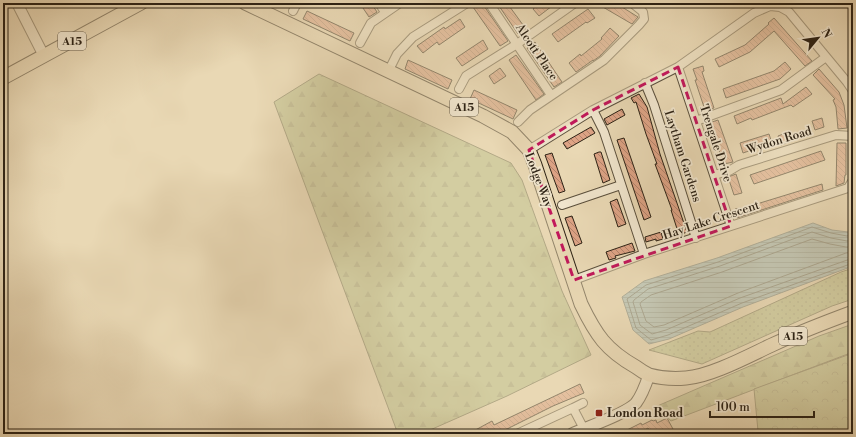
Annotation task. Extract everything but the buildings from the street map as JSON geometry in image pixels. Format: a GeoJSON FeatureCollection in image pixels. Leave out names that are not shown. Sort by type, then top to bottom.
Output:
{"type":"FeatureCollection","features":[{"type":"Feature","properties":{"kind":"main road","name":"A15"},"geometry":{"type":"LineString","coordinates":[[3,78],[141,3]]}},
{"type":"Feature","properties":{"kind":"main road","name":"Lodge Way"},"geometry":{"type":"LineString","coordinates":[[245,3],[483,116],[512,132],[529,150],[581,304],[590,323],[601,340],[620,358],[649,375]]}},
{"type":"Feature","properties":{"kind":"main road","name":"A15"},"geometry":{"type":"LineString","coordinates":[[649,375],[686,378],[705,374],[734,363],[820,324],[853,312]]}},
{"type":"Feature","properties":{"kind":"main road"},"geometry":{"type":"LineString","coordinates":[[572,434],[628,409],[637,400],[649,375]]}},
{"type":"Feature","properties":{"kind":"street"},"geometry":{"type":"LineString","coordinates":[[17,3],[44,56]]}},
{"type":"Feature","properties":{"kind":"street"},"geometry":{"type":"LineString","coordinates":[[378,3],[385,12]]}},
{"type":"Feature","properties":{"kind":"street"},"geometry":{"type":"LineString","coordinates":[[360,43],[371,23],[400,3]]}},
{"type":"Feature","properties":{"kind":"street"},"geometry":{"type":"LineString","coordinates":[[388,72],[397,54],[413,38],[467,3]]}},
{"type":"Feature","properties":{"kind":"street","name":"Alcott Place"},"geometry":{"type":"LineString","coordinates":[[489,3],[551,95]]}},
{"type":"Feature","properties":{"kind":"street"},"geometry":{"type":"LineString","coordinates":[[459,89],[466,76],[517,44],[575,3]]}},
{"type":"Feature","properties":{"kind":"street"},"geometry":{"type":"LineString","coordinates":[[518,122],[530,110],[604,60],[639,25],[644,19],[643,12],[632,3]]}},
{"type":"Feature","properties":{"kind":"street"},"geometry":{"type":"LineString","coordinates":[[529,150],[592,110],[678,67],[754,13],[770,6],[780,7],[789,12],[853,91]]}},
{"type":"Feature","properties":{"kind":"street"},"geometry":{"type":"LineString","coordinates":[[696,121],[781,90],[826,57]]}},
{"type":"Feature","properties":{"kind":"street","name":"Trengale Drive"},"geometry":{"type":"LineString","coordinates":[[678,67],[731,226]]}},
{"type":"Feature","properties":{"kind":"street","name":"Laytham Gardens"},"geometry":{"type":"LineString","coordinates":[[645,83],[654,104],[696,238]]}},
{"type":"Feature","properties":{"kind":"street"},"geometry":{"type":"LineString","coordinates":[[592,110],[604,132],[644,254]]}},
{"type":"Feature","properties":{"kind":"street","name":"Wydon Road"},"geometry":{"type":"LineString","coordinates":[[714,175],[729,171],[739,165],[836,135],[853,136]]}},
{"type":"Feature","properties":{"kind":"street","name":"Hay Lake Crescent"},"geometry":{"type":"LineString","coordinates":[[574,280],[644,254],[848,188],[853,180]]}},
{"type":"Feature","properties":{"kind":"street"},"geometry":{"type":"LineString","coordinates":[[562,205],[621,186]]}},
{"type":"Feature","properties":{"kind":"street"},"geometry":{"type":"LineString","coordinates":[[517,434],[583,403]]}},
{"type":"Feature","properties":{"kind":"street"},"geometry":{"type":"LineString","coordinates":[[573,408],[584,429]]}},
{"type":"Feature","properties":{"kind":"highlighted area"},"geometry":{"type":"Polygon","coordinates":[[[678,67],[731,226],[574,280],[529,150],[593,110],[678,67]]]}},
{"type":"Feature","properties":{"kind":"green space"},"geometry":{"type":"Polygon","coordinates":[[[319,74],[511,163],[522,180],[562,291],[591,355],[507,396],[421,434],[398,434],[274,102],[319,74]]]}},
{"type":"Feature","properties":{"kind":"green space"},"geometry":{"type":"Polygon","coordinates":[[[853,268],[853,299],[832,306],[702,364],[649,350],[698,331],[710,332],[841,272],[853,268]]]}},
{"type":"Feature","properties":{"kind":"green space"},"geometry":{"type":"Polygon","coordinates":[[[853,324],[853,352],[671,421],[655,407],[819,336],[853,324]]]}},
{"type":"Feature","properties":{"kind":"green space"},"geometry":{"type":"Polygon","coordinates":[[[853,353],[853,434],[762,434],[758,431],[754,389],[853,353]]]}},
{"type":"Feature","properties":{"kind":"water"},"geometry":{"type":"Polygon","coordinates":[[[813,223],[832,230],[848,232],[853,229],[853,266],[743,307],[669,339],[649,344],[633,330],[622,297],[644,281],[717,258],[813,223]]]}},
{"type":"Feature","properties":{"kind":"place","name":"London Road"},"geometry":{"type":"Point","coordinates":[599,413]}}]}
